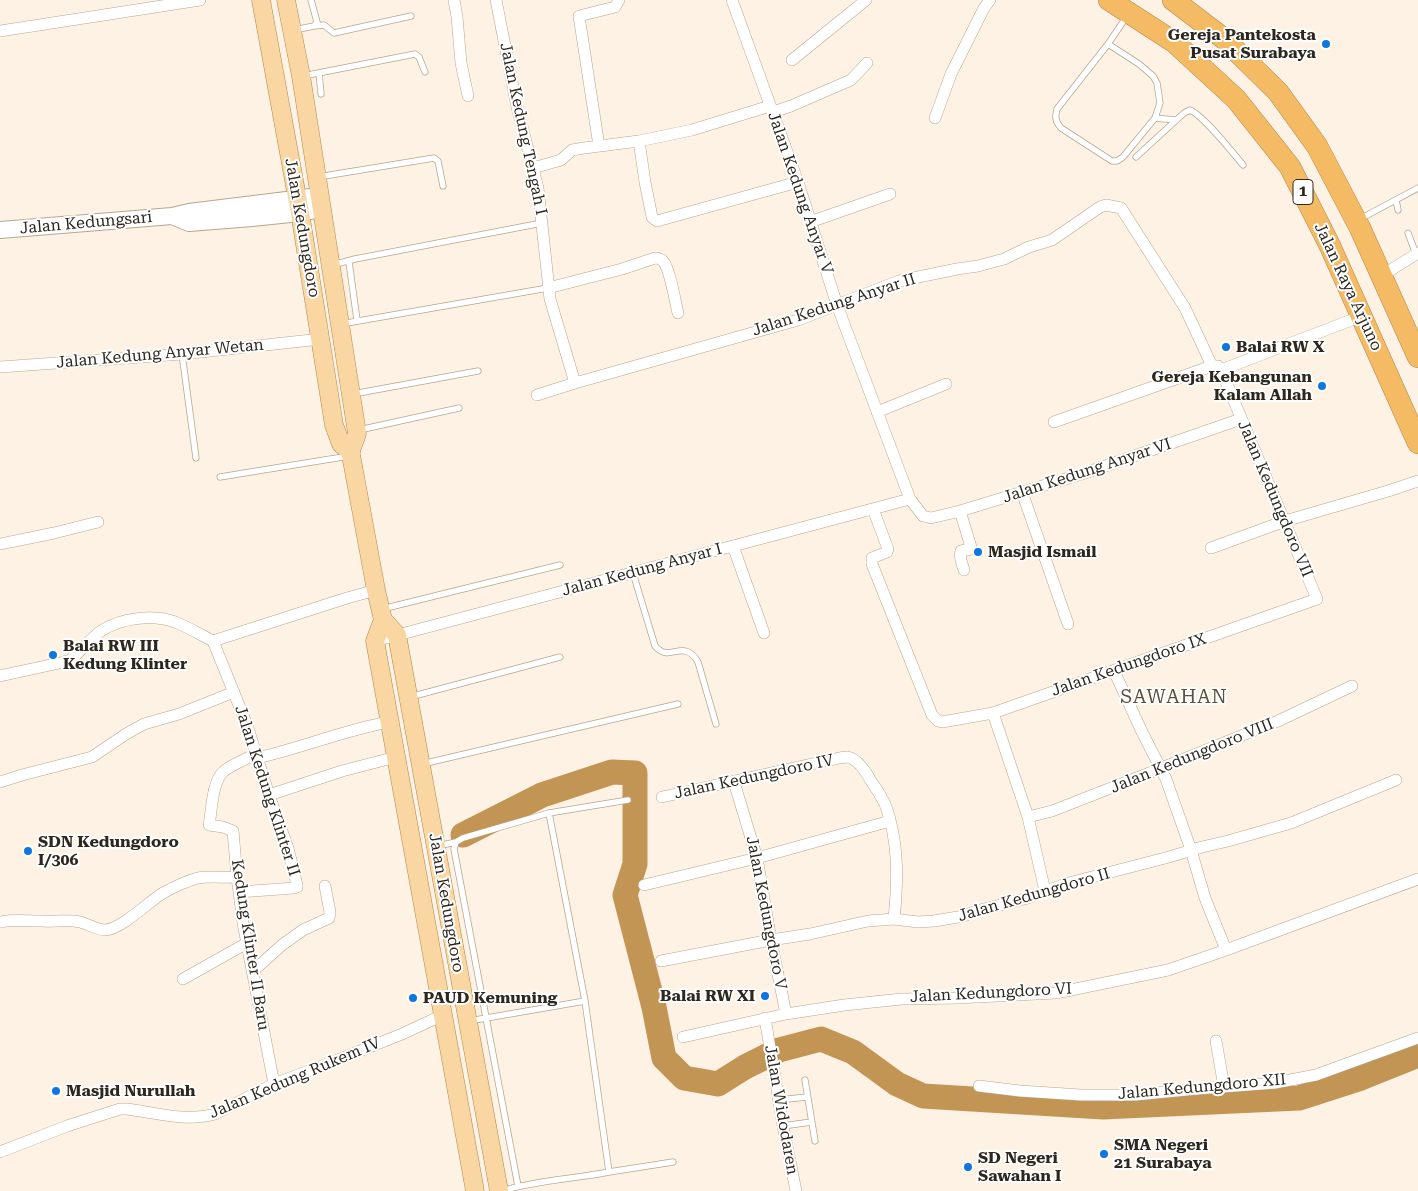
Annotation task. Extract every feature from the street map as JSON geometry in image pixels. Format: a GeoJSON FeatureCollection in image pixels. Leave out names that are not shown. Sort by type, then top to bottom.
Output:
{"type":"FeatureCollection","features":[{"type":"Feature","properties":{"kind":"highway","name":"Jalan Raya Arjuno"},"geometry":{"type":"LineString","coordinates":[[1109,0],[1174,42],[1241,103],[1290,167],[1330,246],[1418,443]]}},
{"type":"Feature","properties":{"kind":"highway","name":"Jalan Raya Arjuno"},"geometry":{"type":"LineString","coordinates":[[1173,0],[1223,38],[1278,92],[1317,146],[1356,221],[1409,331],[1418,357]]}},
{"type":"Feature","properties":{"kind":"main road","name":"Jalan Kedungdoro"},"geometry":{"type":"LineString","coordinates":[[261,0],[337,436],[341,444],[351,454]]}},
{"type":"Feature","properties":{"kind":"main road","name":"Jalan Kedungdoro"},"geometry":{"type":"LineString","coordinates":[[286,0],[301,76],[357,430],[351,454],[382,615]]}},
{"type":"Feature","properties":{"kind":"main road"},"geometry":{"type":"LineString","coordinates":[[382,615],[397,635]]}},
{"type":"Feature","properties":{"kind":"main road"},"geometry":{"type":"LineString","coordinates":[[375,641],[382,615]]}},
{"type":"Feature","properties":{"kind":"main road","name":"Jalan Kedungdoro"},"geometry":{"type":"LineString","coordinates":[[397,635],[436,847],[477,1020],[500,1191]]}},
{"type":"Feature","properties":{"kind":"main road","name":"Jalan Kedungdoro"},"geometry":{"type":"LineString","coordinates":[[375,641],[475,1191]]}},
{"type":"Feature","properties":{"kind":"street"},"geometry":{"type":"LineString","coordinates":[[0,32],[200,0]]}},
{"type":"Feature","properties":{"kind":"street"},"geometry":{"type":"LineString","coordinates":[[454,0],[461,63],[468,96]]}},
{"type":"Feature","properties":{"kind":"street","name":"Jalan Kedung Tengah I"},"geometry":{"type":"LineString","coordinates":[[496,0],[517,107],[538,188],[550,299],[575,383]]}},
{"type":"Feature","properties":{"kind":"street"},"geometry":{"type":"LineString","coordinates":[[599,146],[579,16],[615,7],[619,0]]}},
{"type":"Feature","properties":{"kind":"street","name":"Jalan Kedung Anyar V"},"geometry":{"type":"LineString","coordinates":[[732,0],[798,182],[837,305],[910,499],[923,516],[931,518]]}},
{"type":"Feature","properties":{"kind":"street"},"geometry":{"type":"LineString","coordinates":[[792,60],[866,0]]}},
{"type":"Feature","properties":{"kind":"street"},"geometry":{"type":"LineString","coordinates":[[935,118],[951,74],[984,8],[990,0]]}},
{"type":"Feature","properties":{"kind":"street"},"geometry":{"type":"LineString","coordinates":[[533,168],[561,160],[572,150],[639,141],[798,104],[851,80],[867,63]]}},
{"type":"Feature","properties":{"kind":"street"},"geometry":{"type":"LineString","coordinates":[[639,141],[652,217],[656,221],[798,182]]}},
{"type":"Feature","properties":{"kind":"street"},"geometry":{"type":"LineString","coordinates":[[810,222],[890,194]]}},
{"type":"Feature","properties":{"kind":"street","name":"Jalan Kedungsari"},"geometry":{"type":"LineString","coordinates":[[0,230],[172,216],[189,223],[320,202]]}},
{"type":"Feature","properties":{"kind":"street","name":"Jalan Kedung Anyar II"},"geometry":{"type":"LineString","coordinates":[[537,395],[798,320],[899,281],[957,268],[978,266],[1004,259],[1029,247],[1052,240],[1100,207],[1106,205],[1120,208],[1144,242],[1185,308],[1217,368]]}},
{"type":"Feature","properties":{"kind":"street"},"geometry":{"type":"LineString","coordinates":[[1381,276],[1417,254]]}},
{"type":"Feature","properties":{"kind":"street"},"geometry":{"type":"LineString","coordinates":[[548,288],[658,258],[664,262],[668,272],[678,313]]}},
{"type":"Feature","properties":{"kind":"street"},"geometry":{"type":"LineString","coordinates":[[1054,422],[1217,368],[1362,316]]}},
{"type":"Feature","properties":{"kind":"street","name":"Jalan Kedung Anyar Wetan"},"geometry":{"type":"LineString","coordinates":[[0,367],[182,354],[321,339]]}},
{"type":"Feature","properties":{"kind":"street","name":"Jalan Kedungdoro VII"},"geometry":{"type":"LineString","coordinates":[[1217,368],[1285,521],[1317,599]]}},
{"type":"Feature","properties":{"kind":"street"},"geometry":{"type":"LineString","coordinates":[[877,412],[946,384]]}},
{"type":"Feature","properties":{"kind":"street","name":"Jalan Kedung Anyar VI"},"geometry":{"type":"LineString","coordinates":[[931,518],[960,512],[1085,473],[1241,420]]}},
{"type":"Feature","properties":{"kind":"street"},"geometry":{"type":"LineString","coordinates":[[1211,548],[1285,521],[1388,492],[1418,481]]}},
{"type":"Feature","properties":{"kind":"street"},"geometry":{"type":"LineString","coordinates":[[1022,492],[1068,624]]}},
{"type":"Feature","properties":{"kind":"street","name":"Jalan Kedung Anyar I"},"geometry":{"type":"LineString","coordinates":[[375,641],[910,499]]}},
{"type":"Feature","properties":{"kind":"street","name":"Jalan Kedungdoro IX"},"geometry":{"type":"LineString","coordinates":[[873,509],[888,549],[886,552],[872,558],[872,564],[932,716],[942,722],[993,713],[1317,599]]}},
{"type":"Feature","properties":{"kind":"street"},"geometry":{"type":"LineString","coordinates":[[960,512],[971,547],[971,549],[961,551],[960,553],[964,570]]}},
{"type":"Feature","properties":{"kind":"street"},"geometry":{"type":"LineString","coordinates":[[0,544],[98,522]]}},
{"type":"Feature","properties":{"kind":"street"},"geometry":{"type":"LineString","coordinates":[[734,546],[764,633]]}},
{"type":"Feature","properties":{"kind":"street"},"geometry":{"type":"LineString","coordinates":[[0,676],[64,662],[74,656],[100,632],[116,623],[139,619],[158,619],[175,622],[213,641],[376,590]]}},
{"type":"Feature","properties":{"kind":"street","name":"Jalan Kedung Klinter II"},"geometry":{"type":"LineString","coordinates":[[213,641],[243,713],[288,848],[297,887],[239,892]]}},
{"type":"Feature","properties":{"kind":"street"},"geometry":{"type":"LineString","coordinates":[[1114,670],[1142,732],[1161,768],[1178,811],[1203,892],[1226,950]]}},
{"type":"Feature","properties":{"kind":"street","name":"Jalan Kedungdoro VIII"},"geometry":{"type":"LineString","coordinates":[[1028,817],[1052,811],[1094,796],[1278,721],[1352,686]]}},
{"type":"Feature","properties":{"kind":"street"},"geometry":{"type":"LineString","coordinates":[[0,782],[22,774],[92,757],[144,724],[179,714],[234,692]]}},
{"type":"Feature","properties":{"kind":"street"},"geometry":{"type":"LineString","coordinates":[[993,713],[1028,817],[1045,891]]}},
{"type":"Feature","properties":{"kind":"street"},"geometry":{"type":"LineString","coordinates":[[257,756],[278,753],[346,732],[389,722]]}},
{"type":"Feature","properties":{"kind":"street","name":"Kedung Klinter II Baru"},"geometry":{"type":"LineString","coordinates":[[257,756],[225,770],[220,775],[215,787],[209,825],[233,831],[237,877],[247,943],[274,1084]]}},
{"type":"Feature","properties":{"kind":"street"},"geometry":{"type":"LineString","coordinates":[[269,795],[342,771],[396,757]]}},
{"type":"Feature","properties":{"kind":"street","name":"Jalan Kedungdoro IV"},"geometry":{"type":"LineString","coordinates":[[662,797],[848,757],[860,765],[868,775],[884,803],[890,820],[897,856],[894,919]]}},
{"type":"Feature","properties":{"kind":"street","name":"Jalan Kedungdoro II"},"geometry":{"type":"LineString","coordinates":[[661,961],[810,934],[868,921],[894,919],[918,922],[946,920],[964,916],[976,911],[1028,898],[1065,884],[1228,842],[1290,823],[1396,780]]}},
{"type":"Feature","properties":{"kind":"street","name":"Jalan Kedungdoro V"},"geometry":{"type":"LineString","coordinates":[[734,782],[757,858],[786,1014]]}},
{"type":"Feature","properties":{"kind":"street"},"geometry":{"type":"LineString","coordinates":[[644,885],[757,858],[890,820]]}},
{"type":"Feature","properties":{"kind":"street"},"geometry":{"type":"LineString","coordinates":[[0,922],[10,920],[75,921],[106,930],[121,924],[156,897],[174,887],[199,878],[237,877]]}},
{"type":"Feature","properties":{"kind":"street","name":"Jalan Kedungdoro VI"},"geometry":{"type":"LineString","coordinates":[[786,1014],[902,999],[1056,993],[1168,970],[1418,878]]}},
{"type":"Feature","properties":{"kind":"street"},"geometry":{"type":"LineString","coordinates":[[252,972],[282,945],[303,930],[329,918],[330,912],[325,886]]}},
{"type":"Feature","properties":{"kind":"street"},"geometry":{"type":"LineString","coordinates":[[183,979],[247,943]]}},
{"type":"Feature","properties":{"kind":"street"},"geometry":{"type":"LineString","coordinates":[[683,1037],[766,1024],[786,1014]]}},
{"type":"Feature","properties":{"kind":"street","name":"Jalan Kedung Rukem IV"},"geometry":{"type":"LineString","coordinates":[[0,1152],[67,1126],[120,1109],[127,1108],[192,1118],[205,1117],[225,1110],[236,1102],[274,1084],[402,1034],[443,1015]]}},
{"type":"Feature","properties":{"kind":"street","name":"Jalan Widodaren"},"geometry":{"type":"LineString","coordinates":[[766,1024],[796,1191]]}},
{"type":"Feature","properties":{"kind":"street","name":"Jalan Kedungdoro XII"},"geometry":{"type":"LineString","coordinates":[[980,1086],[1081,1095],[1134,1095],[1275,1083],[1316,1075],[1418,1038]]}},
{"type":"Feature","properties":{"kind":"street"},"geometry":{"type":"LineString","coordinates":[[1216,1041],[1224,1087]]}},
{"type":"Feature","properties":{"kind":"lane"},"geometry":{"type":"LineString","coordinates":[[311,0],[317,22],[314,26]]}},
{"type":"Feature","properties":{"kind":"lane"},"geometry":{"type":"LineString","coordinates":[[1108,44],[1139,64],[1153,76],[1157,83],[1160,103],[1155,118],[1123,157],[1112,162],[1061,128],[1056,123],[1055,117],[1057,109],[1108,44],[1129,13]]}},
{"type":"Feature","properties":{"kind":"lane"},"geometry":{"type":"LineString","coordinates":[[292,30],[324,25],[334,33],[411,16]]}},
{"type":"Feature","properties":{"kind":"lane"},"geometry":{"type":"LineString","coordinates":[[301,76],[415,54],[419,57],[425,72]]}},
{"type":"Feature","properties":{"kind":"lane"},"geometry":{"type":"LineString","coordinates":[[318,72],[321,94]]}},
{"type":"Feature","properties":{"kind":"lane"},"geometry":{"type":"LineString","coordinates":[[1136,156],[1175,120],[1190,110],[1195,112],[1243,165]]}},
{"type":"Feature","properties":{"kind":"lane"},"geometry":{"type":"LineString","coordinates":[[1155,118],[1175,120]]}},
{"type":"Feature","properties":{"kind":"lane"},"geometry":{"type":"LineString","coordinates":[[316,178],[434,158],[438,161],[443,186]]}},
{"type":"Feature","properties":{"kind":"lane"},"geometry":{"type":"LineString","coordinates":[[1356,221],[1418,188]]}},
{"type":"Feature","properties":{"kind":"lane"},"geometry":{"type":"LineString","coordinates":[[1396,200],[1398,210]]}},
{"type":"Feature","properties":{"kind":"lane"},"geometry":{"type":"LineString","coordinates":[[330,266],[355,259],[542,223]]}},
{"type":"Feature","properties":{"kind":"lane"},"geometry":{"type":"LineString","coordinates":[[1408,233],[1417,254]]}},
{"type":"Feature","properties":{"kind":"lane"},"geometry":{"type":"LineString","coordinates":[[349,262],[357,320]]}},
{"type":"Feature","properties":{"kind":"lane"},"geometry":{"type":"LineString","coordinates":[[339,325],[357,320],[548,288]]}},
{"type":"Feature","properties":{"kind":"lane"},"geometry":{"type":"LineString","coordinates":[[182,354],[196,458]]}},
{"type":"Feature","properties":{"kind":"lane"},"geometry":{"type":"LineString","coordinates":[[351,394],[478,371]]}},
{"type":"Feature","properties":{"kind":"lane"},"geometry":{"type":"LineString","coordinates":[[357,430],[459,408]]}},
{"type":"Feature","properties":{"kind":"lane"},"geometry":{"type":"LineString","coordinates":[[220,478],[351,454]]}},
{"type":"Feature","properties":{"kind":"lane"},"geometry":{"type":"LineString","coordinates":[[382,615],[560,565]]}},
{"type":"Feature","properties":{"kind":"lane"},"geometry":{"type":"LineString","coordinates":[[633,573],[655,646],[659,651],[668,653],[687,650],[693,654],[698,662],[716,724]]}},
{"type":"Feature","properties":{"kind":"lane"},"geometry":{"type":"LineString","coordinates":[[408,698],[560,657]]}},
{"type":"Feature","properties":{"kind":"lane"},"geometry":{"type":"LineString","coordinates":[[420,764],[678,704]]}},
{"type":"Feature","properties":{"kind":"lane"},"geometry":{"type":"LineString","coordinates":[[436,847],[549,814],[628,800]]}},
{"type":"Feature","properties":{"kind":"lane"},"geometry":{"type":"LineString","coordinates":[[549,814],[585,1001],[609,1172]]}},
{"type":"Feature","properties":{"kind":"lane"},"geometry":{"type":"LineString","coordinates":[[456,842],[454,849],[477,1020],[518,1186]]}},
{"type":"Feature","properties":{"kind":"lane"},"geometry":{"type":"LineString","coordinates":[[477,1020],[585,1001]]}},
{"type":"Feature","properties":{"kind":"lane"},"geometry":{"type":"LineString","coordinates":[[805,1080],[815,1141]]}},
{"type":"Feature","properties":{"kind":"lane"},"geometry":{"type":"LineString","coordinates":[[779,1100],[807,1097]]}},
{"type":"Feature","properties":{"kind":"lane"},"geometry":{"type":"LineString","coordinates":[[783,1126],[811,1122]]}},
{"type":"Feature","properties":{"kind":"lane"},"geometry":{"type":"LineString","coordinates":[[500,1191],[518,1186],[673,1162]]}},
{"type":"Feature","properties":{"kind":"waterway"},"geometry":{"type":"LineString","coordinates":[[463,835],[542,795],[612,772],[635,773],[635,864],[625,895],[654,1007],[664,1058],[684,1078],[718,1084],[745,1067],[779,1050],[821,1039],[853,1052],[897,1084],[923,1096],[1103,1107],[1299,1098],[1361,1078],[1418,1055]]}},
{"type":"Feature","properties":{"kind":"place","name":"Gereja Pantekosta Pusat Surabaya"},"geometry":{"type":"Point","coordinates":[1326,44]}},
{"type":"Feature","properties":{"kind":"place","name":"Balai RW X"},"geometry":{"type":"Point","coordinates":[1226,347]}},
{"type":"Feature","properties":{"kind":"place","name":"Gereja Kebangunan Kalam Allah"},"geometry":{"type":"Point","coordinates":[1322,386]}},
{"type":"Feature","properties":{"kind":"place","name":"Masjid Ismail"},"geometry":{"type":"Point","coordinates":[978,552]}},
{"type":"Feature","properties":{"kind":"place","name":"Balai RW III Kedung Klinter"},"geometry":{"type":"Point","coordinates":[53,655]}},
{"type":"Feature","properties":{"kind":"place","name":"SDN Kedungdoro I/306"},"geometry":{"type":"Point","coordinates":[28,851]}},
{"type":"Feature","properties":{"kind":"place","name":"Balai RW XI"},"geometry":{"type":"Point","coordinates":[765,996]}},
{"type":"Feature","properties":{"kind":"place","name":"PAUD Kemuning"},"geometry":{"type":"Point","coordinates":[413,998]}},
{"type":"Feature","properties":{"kind":"place","name":"Masjid Nurullah"},"geometry":{"type":"Point","coordinates":[56,1091]}},
{"type":"Feature","properties":{"kind":"place","name":"SMA Negeri 21 Surabaya"},"geometry":{"type":"Point","coordinates":[1104,1154]}},
{"type":"Feature","properties":{"kind":"place","name":"SD Negeri Sawahan I"},"geometry":{"type":"Point","coordinates":[968,1167]}},
{"type":"Feature","properties":{"kind":"district","name":"SAWAHAN"},"geometry":{"type":"Point","coordinates":[1174,697]}}]}
